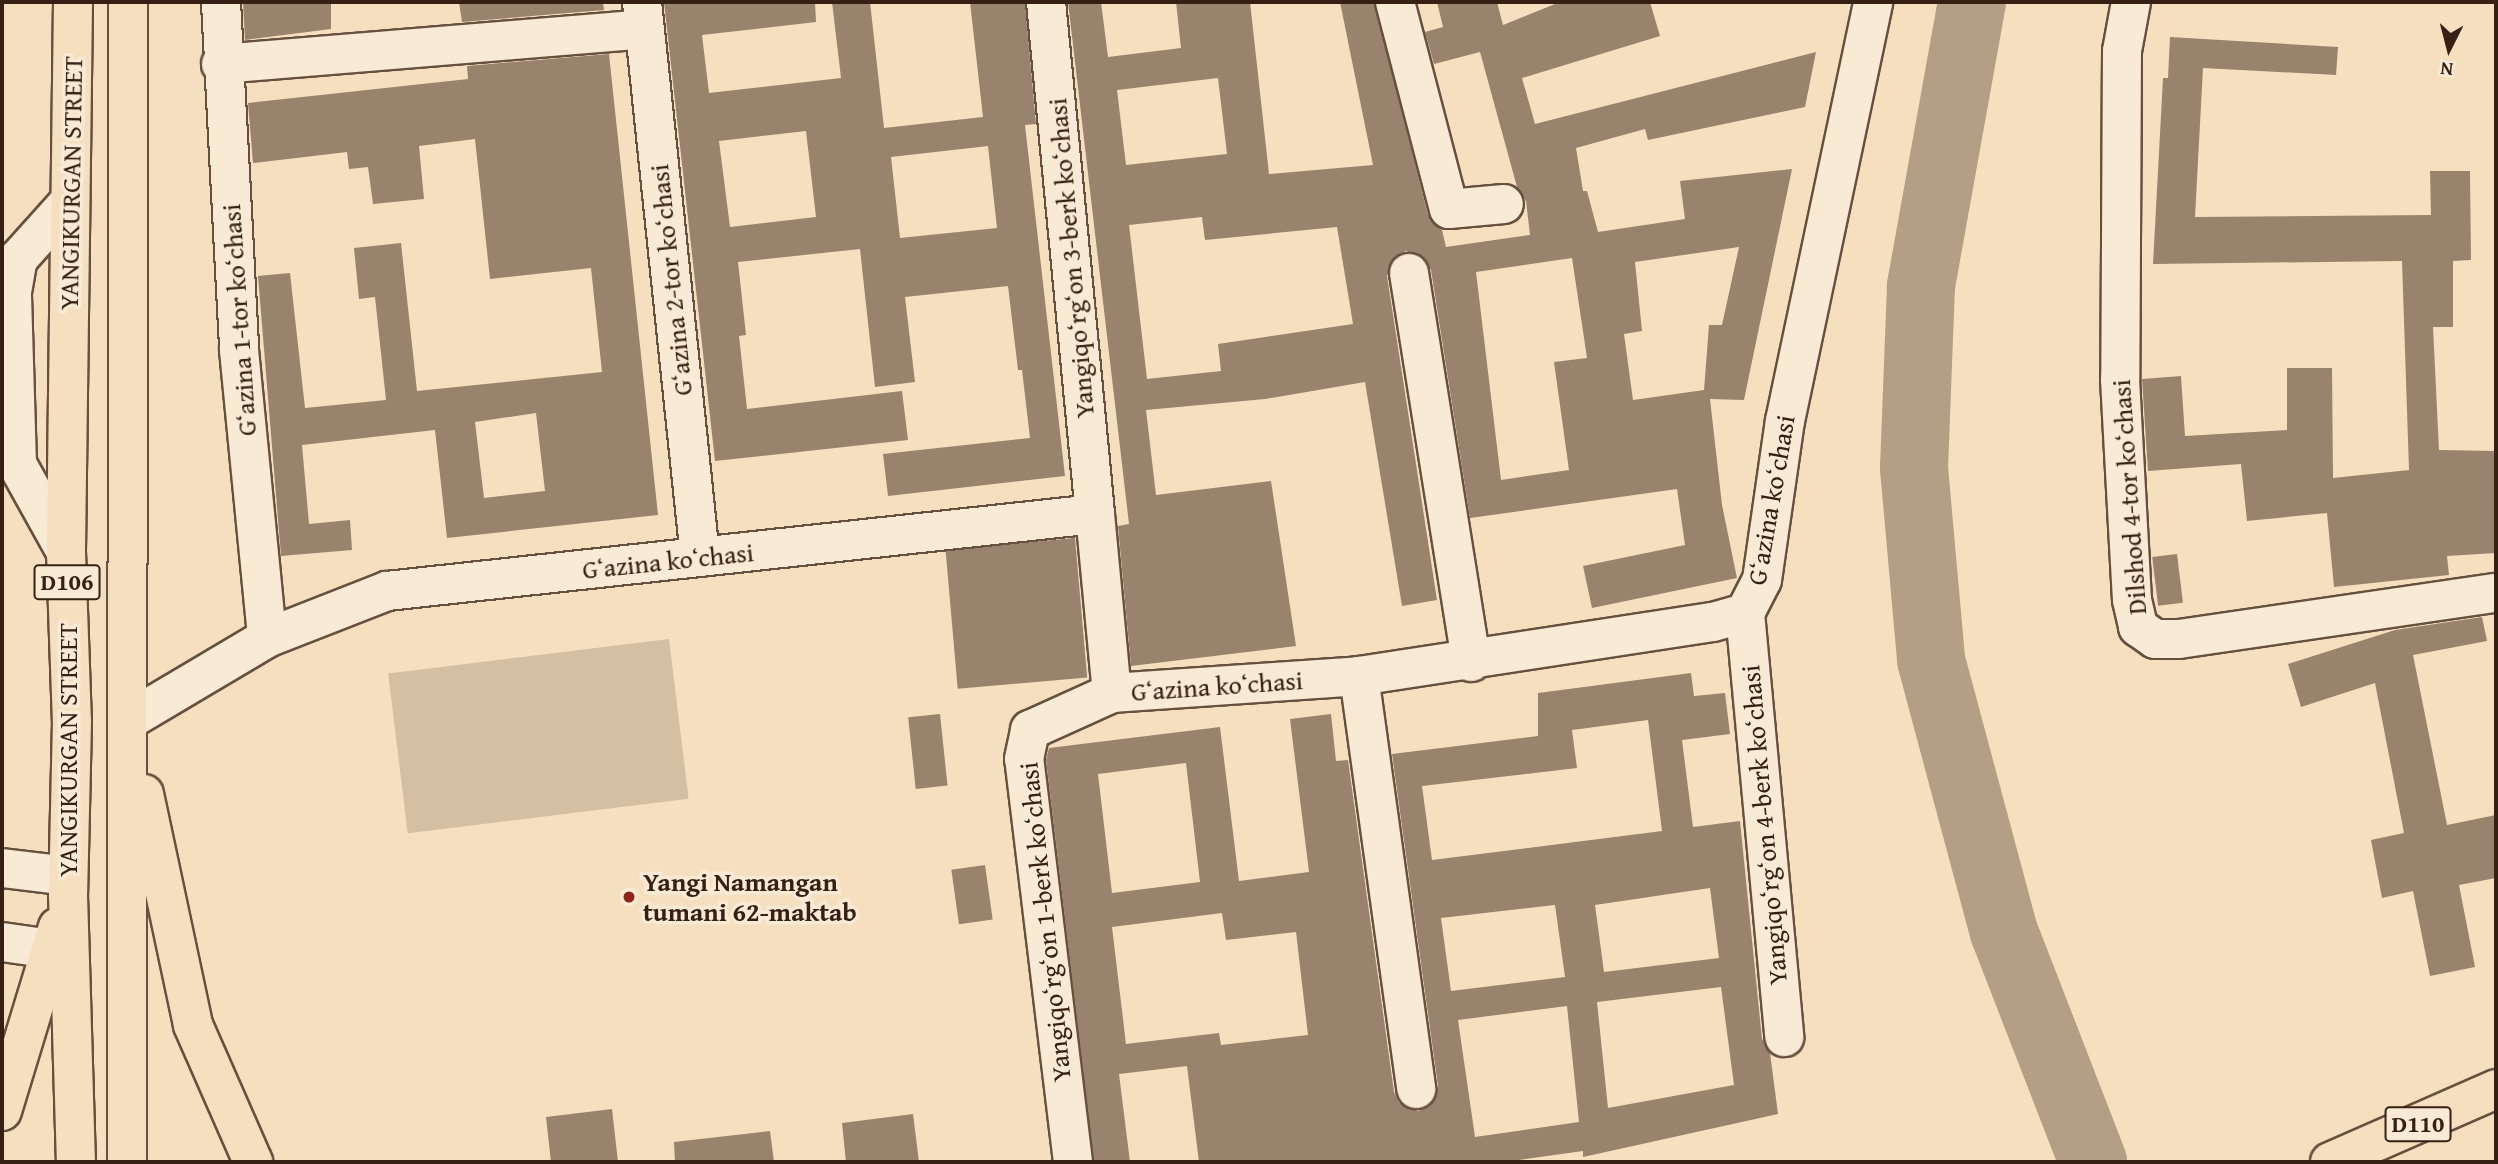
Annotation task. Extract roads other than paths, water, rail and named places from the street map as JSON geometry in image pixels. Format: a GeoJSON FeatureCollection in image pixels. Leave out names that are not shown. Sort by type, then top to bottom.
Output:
{"type":"FeatureCollection","features":[{"type":"Feature","properties":{"kind":"main road","name":"YANGIKURGAN STREET"},"geometry":{"type":"LineString","coordinates":[[73,2],[66,552],[72,721],[68,886],[76,1162]]}},
{"type":"Feature","properties":{"kind":"main road","name":"YANGIKURGAN STREET"},"geometry":{"type":"LineString","coordinates":[[127,1162],[128,2]]}},
{"type":"Feature","properties":{"kind":"main road"},"geometry":{"type":"LineString","coordinates":[[129,720],[193,1025],[253,1162]]}},
{"type":"Feature","properties":{"kind":"main road"},"geometry":{"type":"LineString","coordinates":[[2,1111],[9,1065],[52,948],[68,886]]}},
{"type":"Feature","properties":{"kind":"main road","name":"D110"},"geometry":{"type":"LineString","coordinates":[[2335,1160],[2496,1089]]}},
{"type":"Feature","properties":{"kind":"street","name":"Gʻazina 1-tor koʻchasi"},"geometry":{"type":"LineString","coordinates":[[220,2],[221,64],[239,350],[267,638]]}},
{"type":"Feature","properties":{"kind":"street","name":"Yangiqoʻrgʻon 3-berk koʻchasi"},"geometry":{"type":"LineString","coordinates":[[1046,2],[1095,514]]}},
{"type":"Feature","properties":{"kind":"street"},"geometry":{"type":"LineString","coordinates":[[1395,2],[1449,209],[1504,204]]}},
{"type":"Feature","properties":{"kind":"street","name":"Gʻazina koʻchasi"},"geometry":{"type":"LineString","coordinates":[[129,720],[267,638],[387,591],[1095,514],[1112,693],[1359,676],[1471,662],[1745,613],[1762,580],[1785,421],[1873,2]]}},
{"type":"Feature","properties":{"kind":"street","name":"Dilshod 4-tor koʻchasi"},"geometry":{"type":"LineString","coordinates":[[2130,2],[2122,51],[2120,379],[2132,600],[2138,627],[2155,639],[2179,639],[2496,593]]}},
{"type":"Feature","properties":{"kind":"street"},"geometry":{"type":"LineString","coordinates":[[221,64],[643,16]]}},
{"type":"Feature","properties":{"kind":"street","name":"Gʻazina 2-tor koʻchasi"},"geometry":{"type":"LineString","coordinates":[[643,16],[701,557]]}},
{"type":"Feature","properties":{"kind":"street"},"geometry":{"type":"LineString","coordinates":[[66,552],[17,464],[7,395],[12,292],[18,259],[70,201]]}},
{"type":"Feature","properties":{"kind":"street"},"geometry":{"type":"LineString","coordinates":[[1409,273],[1471,662]]}},
{"type":"Feature","properties":{"kind":"street","name":"Yangiqoʻrgʻon 4-berk koʻchasi"},"geometry":{"type":"LineString","coordinates":[[1745,613],[1784,1037]]}},
{"type":"Feature","properties":{"kind":"street"},"geometry":{"type":"LineString","coordinates":[[1359,676],[1416,1089]]}},
{"type":"Feature","properties":{"kind":"street","name":"Yangiqoʻrgʻon 1-berk koʻchasi"},"geometry":{"type":"LineString","coordinates":[[1073,1162],[1024,759],[1030,730],[1112,693]]}},
{"type":"Feature","properties":{"kind":"street"},"geometry":{"type":"LineString","coordinates":[[2,868],[68,886]]}},
{"type":"Feature","properties":{"kind":"street"},"geometry":{"type":"LineString","coordinates":[[2,942],[52,948]]}},
{"type":"Feature","properties":{"kind":"waterway"},"geometry":{"type":"LineString","coordinates":[[1972,2],[1921,286],[1914,468],[1931,660],[2004,932],[2093,1162]]}},
{"type":"Feature","properties":{"kind":"place","name":"Yangi Namangan tumani 62-maktab"},"geometry":{"type":"Point","coordinates":[629,897]}}]}
